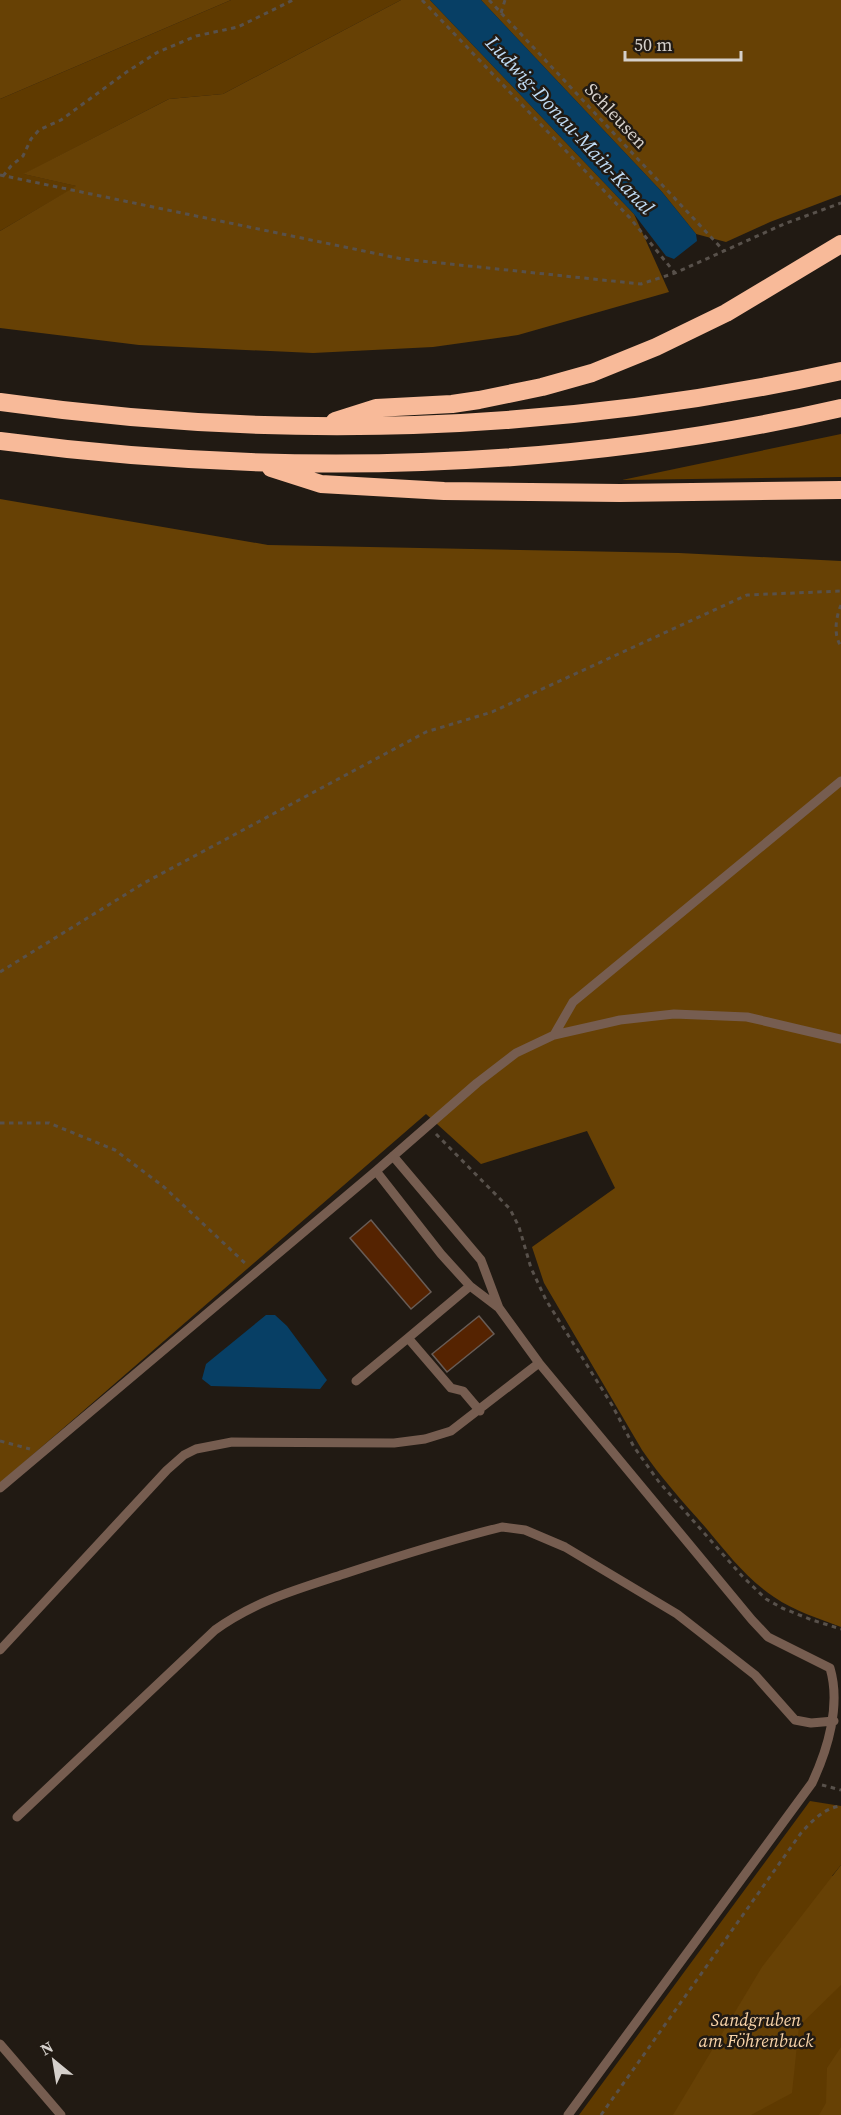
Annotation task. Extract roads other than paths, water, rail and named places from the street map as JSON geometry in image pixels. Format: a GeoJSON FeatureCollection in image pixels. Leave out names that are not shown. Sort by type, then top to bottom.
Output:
{"type":"FeatureCollection","features":[{"type":"Feature","properties":{"kind":"highway"},"geometry":{"type":"LineString","coordinates":[[317,427],[376,408],[452,404],[479,400],[542,387],[592,372],[656,347],[707,323],[841,244]]}},
{"type":"Feature","properties":{"kind":"highway"},"geometry":{"type":"LineString","coordinates":[[0,402],[169,421],[377,427],[471,423],[585,413],[677,401],[841,371]]}},
{"type":"Feature","properties":{"kind":"highway"},"geometry":{"type":"LineString","coordinates":[[0,441],[111,453],[252,462],[405,463],[560,453],[687,437],[841,408]]}},
{"type":"Feature","properties":{"kind":"highway"},"geometry":{"type":"LineString","coordinates":[[252,462],[321,484],[403,489],[552,493],[841,490]]}},
{"type":"Feature","properties":{"kind":"lane"},"geometry":{"type":"LineString","coordinates":[[554,1035],[573,1002],[841,781]]}},
{"type":"Feature","properties":{"kind":"lane"},"geometry":{"type":"LineString","coordinates":[[0,1488],[477,1083],[516,1053],[554,1035],[620,1020],[674,1014],[747,1017],[841,1039]]}},
{"type":"Feature","properties":{"kind":"lane"},"geometry":{"type":"LineString","coordinates":[[393,1156],[481,1260],[499,1308],[539,1363],[757,1626],[768,1637],[830,1668],[835,1681],[834,1721],[823,1760],[812,1783],[568,2115]]}},
{"type":"Feature","properties":{"kind":"lane"},"geometry":{"type":"LineString","coordinates":[[376,1171],[441,1254],[470,1286],[499,1308]]}},
{"type":"Feature","properties":{"kind":"lane"},"geometry":{"type":"LineString","coordinates":[[356,1381],[470,1286]]}},
{"type":"Feature","properties":{"kind":"lane"},"geometry":{"type":"LineString","coordinates":[[408,1338],[451,1388],[463,1391],[480,1411]]}},
{"type":"Feature","properties":{"kind":"lane"},"geometry":{"type":"LineString","coordinates":[[0,1650],[167,1470],[184,1455],[196,1449],[232,1442],[394,1443],[424,1439],[451,1431],[480,1411],[539,1363]]}},
{"type":"Feature","properties":{"kind":"lane"},"geometry":{"type":"LineString","coordinates":[[17,1817],[215,1630],[232,1617],[278,1596],[502,1527],[525,1530],[565,1547],[676,1614],[755,1675],[795,1720],[811,1723],[834,1721]]}},
{"type":"Feature","properties":{"kind":"lane"},"geometry":{"type":"LineString","coordinates":[[0,2044],[61,2115]]}},
{"type":"Feature","properties":{"kind":"water","name":"Ludwig-Donau-Main-Kanal"},"geometry":{"type":"Polygon","coordinates":[[[430,0],[481,0],[662,192],[696,234],[697,241],[674,259],[666,256],[634,214],[430,0]]]}},
{"type":"Feature","properties":{"kind":"water"},"geometry":{"type":"Polygon","coordinates":[[[266,1315],[275,1315],[287,1326],[327,1380],[320,1389],[211,1386],[202,1379],[206,1364],[266,1315]]]}},
{"type":"Feature","properties":{"kind":"park label","name":"Sandgruben am Föhrenbuck"},"geometry":{"type":"Point","coordinates":[756,2030]}}]}
